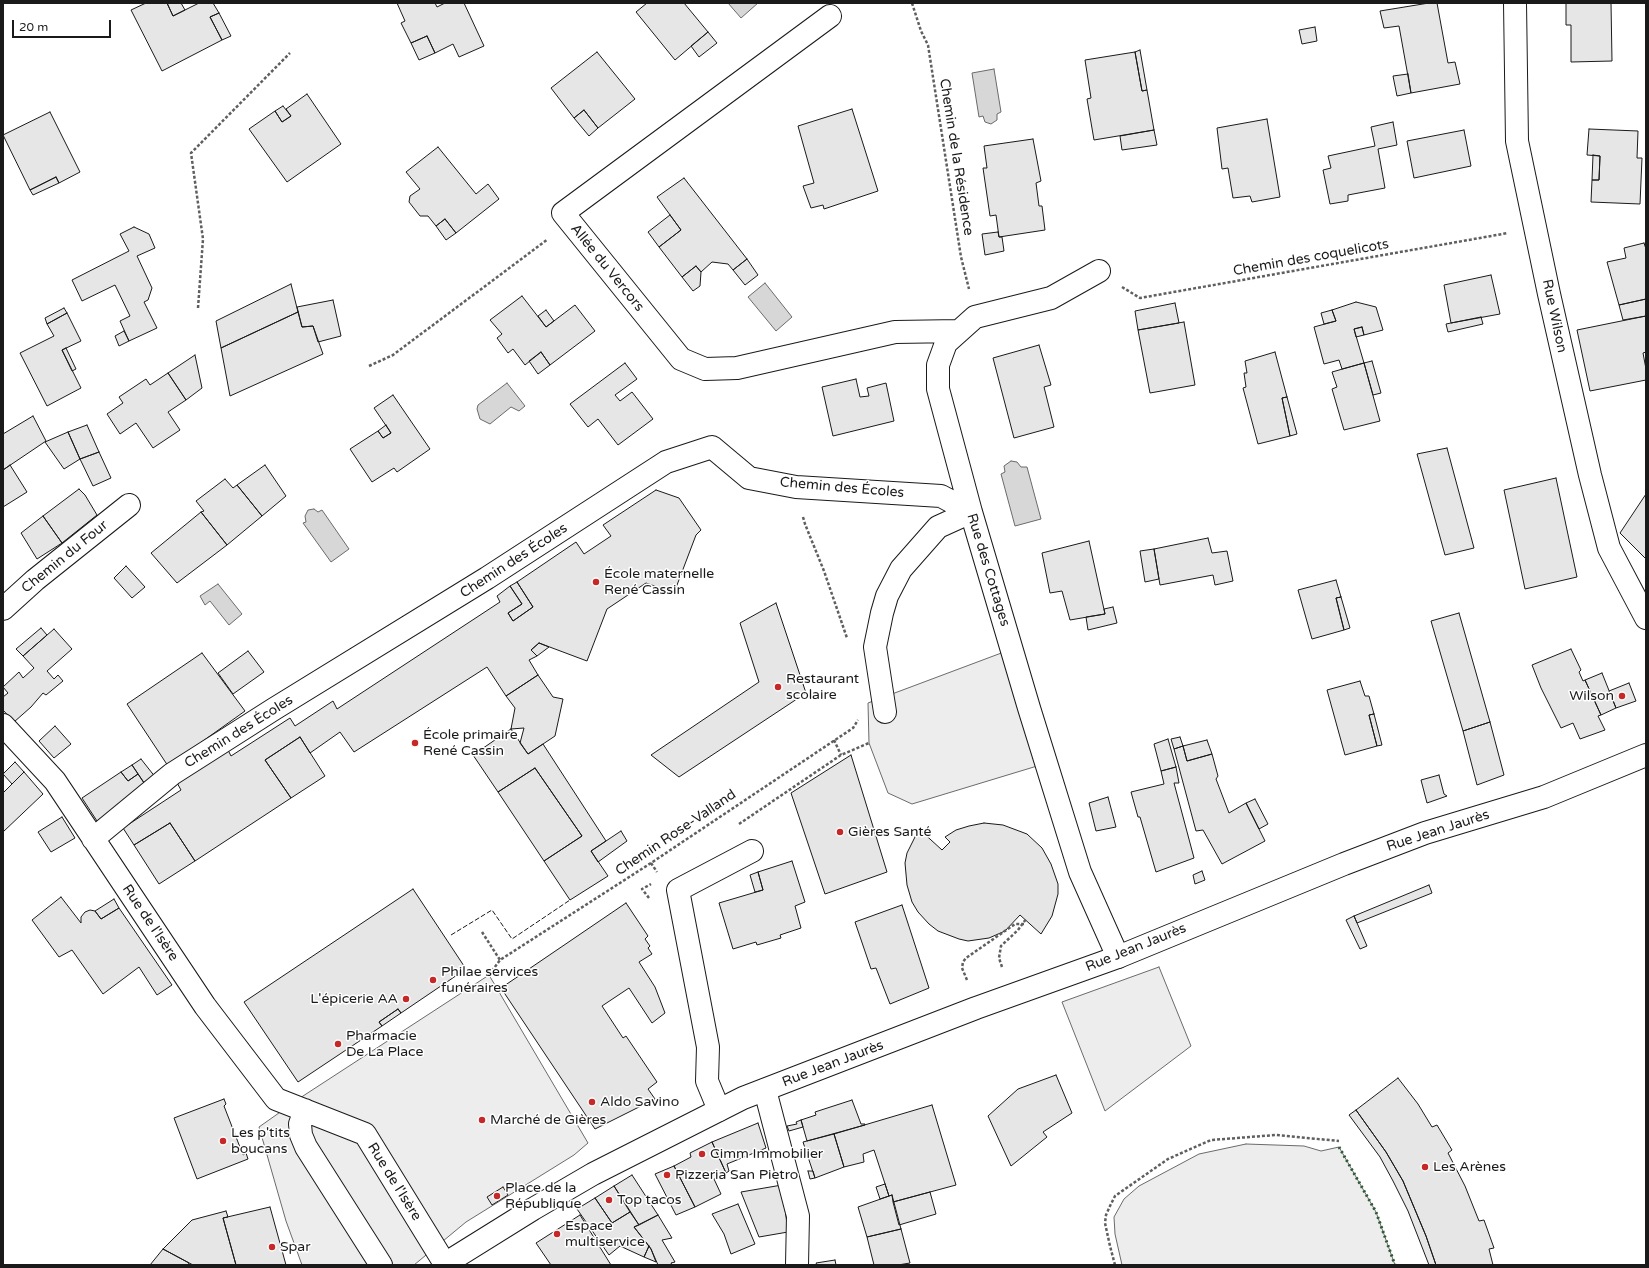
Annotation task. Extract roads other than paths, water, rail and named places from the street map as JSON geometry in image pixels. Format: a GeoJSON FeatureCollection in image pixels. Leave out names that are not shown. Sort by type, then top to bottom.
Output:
{"type":"FeatureCollection","features":[{"type":"Feature","properties":{"kind":"street","name":"Rue Wilson"},"geometry":{"type":"LineString","coordinates":[[1515,3],[1517,140],[1535,228],[1590,475],[1609,548],[1646,618]]}},
{"type":"Feature","properties":{"kind":"street","name":"Allée du Vercors"},"geometry":{"type":"LineString","coordinates":[[830,16],[563,214],[681,359],[706,369],[737,368],[895,332],[959,331]]}},
{"type":"Feature","properties":{"kind":"street","name":"Rue des Cottages"},"geometry":{"type":"LineString","coordinates":[[1099,271],[1051,298],[975,317],[946,343],[938,365],[938,389],[971,512],[1029,708],[1080,872],[1118,957]]}},
{"type":"Feature","properties":{"kind":"street","name":"Chemin des Écoles"},"geometry":{"type":"LineString","coordinates":[[93,838],[172,774],[274,709],[488,578],[666,462],[712,447],[749,478],[796,487],[941,496],[971,512]]}},
{"type":"Feature","properties":{"kind":"street","name":"Chemin du Four"},"geometry":{"type":"LineString","coordinates":[[3,610],[35,580],[129,505]]}},
{"type":"Feature","properties":{"kind":"street"},"geometry":{"type":"LineString","coordinates":[[885,712],[875,647],[887,596],[901,569],[938,527],[971,512]]}},
{"type":"Feature","properties":{"kind":"street","name":"Rue de l'Isère"},"geometry":{"type":"LineString","coordinates":[[3,725],[55,781],[205,1006],[276,1099],[364,1134],[444,1264]]}},
{"type":"Feature","properties":{"kind":"street","name":"Rue Jean Jaurès"},"geometry":{"type":"LineString","coordinates":[[444,1264],[593,1174],[744,1098],[976,1008],[1118,957],[1352,861],[1425,833],[1544,797],[1646,755]]}},
{"type":"Feature","properties":{"kind":"street"},"geometry":{"type":"LineString","coordinates":[[719,1110],[707,1081],[708,1047],[678,890],[752,851]]}},
{"type":"Feature","properties":{"kind":"street"},"geometry":{"type":"LineString","coordinates":[[765,1090],[798,1216],[797,1265]]}},
{"type":"Feature","properties":{"kind":"street"},"geometry":{"type":"LineString","coordinates":[[305,1110],[300,1124],[301,1135],[306,1147],[380,1265]]}},
{"type":"Feature","properties":{"kind":"place","name":"École maternelle René Cassin"},"geometry":{"type":"Point","coordinates":[596,582]}},
{"type":"Feature","properties":{"kind":"place","name":"Restaurant scolaire"},"geometry":{"type":"Point","coordinates":[778,687]}},
{"type":"Feature","properties":{"kind":"place","name":"Wilson"},"geometry":{"type":"Point","coordinates":[1622,696]}},
{"type":"Feature","properties":{"kind":"place","name":"École primaire René Cassin"},"geometry":{"type":"Point","coordinates":[415,743]}},
{"type":"Feature","properties":{"kind":"place","name":"Gières Santé"},"geometry":{"type":"Point","coordinates":[840,832]}},
{"type":"Feature","properties":{"kind":"place","name":"Philae services funéraires"},"geometry":{"type":"Point","coordinates":[433,980]}},
{"type":"Feature","properties":{"kind":"place","name":"L'épicerie AA"},"geometry":{"type":"Point","coordinates":[406,999]}},
{"type":"Feature","properties":{"kind":"place","name":"Pharmacie De La Place"},"geometry":{"type":"Point","coordinates":[338,1044]}},
{"type":"Feature","properties":{"kind":"place","name":"Aldo Savino"},"geometry":{"type":"Point","coordinates":[592,1102]}},
{"type":"Feature","properties":{"kind":"place","name":"Marché de Gières"},"geometry":{"type":"Point","coordinates":[482,1120]}},
{"type":"Feature","properties":{"kind":"place","name":"Les p'tits boucans"},"geometry":{"type":"Point","coordinates":[223,1141]}},
{"type":"Feature","properties":{"kind":"place","name":"Cimm Immobilier"},"geometry":{"type":"Point","coordinates":[702,1154]}},
{"type":"Feature","properties":{"kind":"place","name":"Les Arènes"},"geometry":{"type":"Point","coordinates":[1425,1167]}},
{"type":"Feature","properties":{"kind":"place","name":"Pizzeria San Pietro"},"geometry":{"type":"Point","coordinates":[667,1175]}},
{"type":"Feature","properties":{"kind":"place","name":"Place de la République"},"geometry":{"type":"Point","coordinates":[497,1196]}},
{"type":"Feature","properties":{"kind":"place","name":"Top tacos"},"geometry":{"type":"Point","coordinates":[609,1200]}},
{"type":"Feature","properties":{"kind":"place","name":"Espace multiservice"},"geometry":{"type":"Point","coordinates":[557,1234]}},
{"type":"Feature","properties":{"kind":"place","name":"Spar"},"geometry":{"type":"Point","coordinates":[272,1247]}}]}
